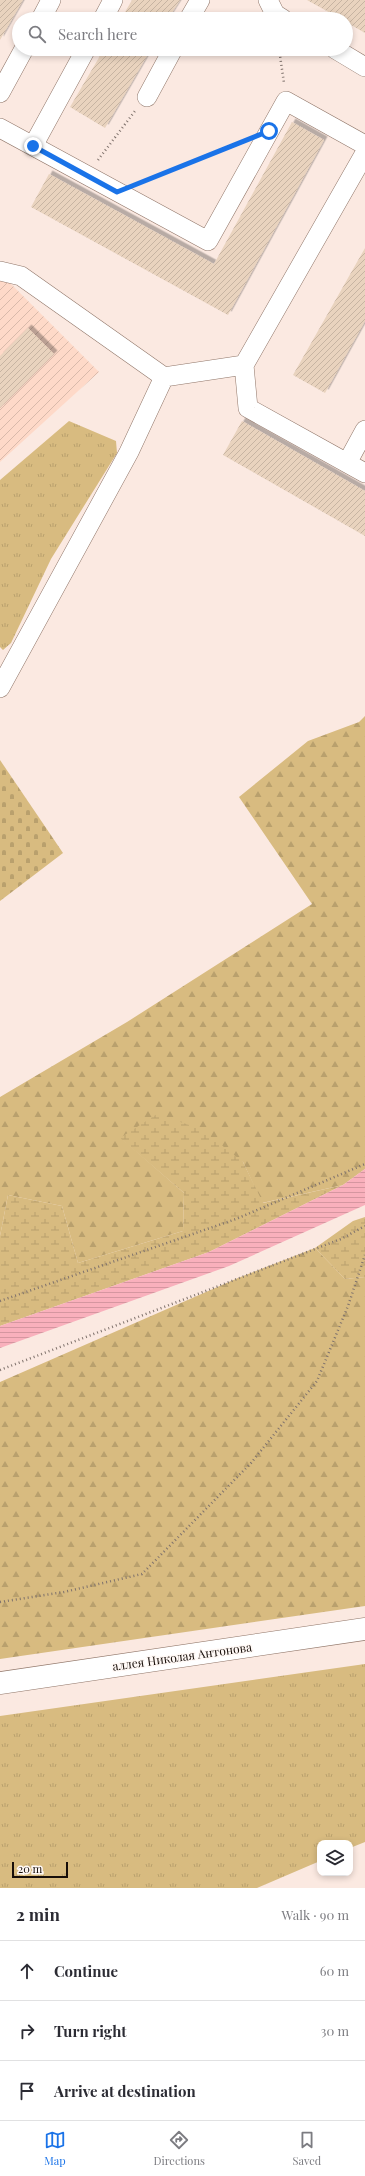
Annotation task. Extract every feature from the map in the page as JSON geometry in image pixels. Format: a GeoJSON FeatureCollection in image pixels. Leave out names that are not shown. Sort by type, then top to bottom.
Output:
{"type":"FeatureCollection","features":[{"type":"Feature","properties":{"kind":"main road","name":"аллея Николая Антонова"},"geometry":{"type":"LineString","coordinates":[[0,1682],[365,1629]]}},
{"type":"Feature","properties":{"kind":"lane"},"geometry":{"type":"LineString","coordinates":[[45,12],[51,0]]}},
{"type":"Feature","properties":{"kind":"lane"},"geometry":{"type":"LineString","coordinates":[[107,12],[113,0]]}},
{"type":"Feature","properties":{"kind":"lane"},"geometry":{"type":"LineString","coordinates":[[193,12],[200,0]]}},
{"type":"Feature","properties":{"kind":"lane"},"geometry":{"type":"LineString","coordinates":[[268,0],[274,12]]}},
{"type":"Feature","properties":{"kind":"lane"},"geometry":{"type":"LineString","coordinates":[[0,93],[20,56]]}},
{"type":"Feature","properties":{"kind":"lane"},"geometry":{"type":"LineString","coordinates":[[33,146],[82,56]]}},
{"type":"Feature","properties":{"kind":"lane"},"geometry":{"type":"LineString","coordinates":[[146,97],[169,56]]}},
{"type":"Feature","properties":{"kind":"lane"},"geometry":{"type":"LineString","coordinates":[[347,56],[365,66]]}},
{"type":"Feature","properties":{"kind":"lane"},"geometry":{"type":"LineString","coordinates":[[0,128],[208,241],[286,101],[365,145]]}},
{"type":"Feature","properties":{"kind":"lane"},"geometry":{"type":"LineString","coordinates":[[365,153],[244,365],[248,408],[365,473]]}},
{"type":"Feature","properties":{"kind":"lane"},"geometry":{"type":"LineString","coordinates":[[0,271],[21,276],[164,377],[244,365]]}},
{"type":"Feature","properties":{"kind":"lane"},"geometry":{"type":"LineString","coordinates":[[0,688],[129,452],[164,377]]}},
{"type":"Feature","properties":{"kind":"lane"},"geometry":{"type":"LineString","coordinates":[[347,463],[365,430]]}},
{"type":"Feature","properties":{"kind":"path"},"geometry":{"type":"LineString","coordinates":[[280,56],[286,101]]}},
{"type":"Feature","properties":{"kind":"path"},"geometry":{"type":"LineString","coordinates":[[86,175],[146,97]]}},
{"type":"Feature","properties":{"kind":"path"},"geometry":{"type":"LineString","coordinates":[[117,192],[269,131]]}},
{"type":"Feature","properties":{"kind":"path"},"geometry":{"type":"LineString","coordinates":[[0,1301],[236,1220],[365,1164]]}},
{"type":"Feature","properties":{"kind":"path"},"geometry":{"type":"LineString","coordinates":[[0,1370],[341,1239],[365,1226]]}},
{"type":"Feature","properties":{"kind":"path"},"geometry":{"type":"LineString","coordinates":[[0,1602],[64,1592],[142,1574],[251,1463],[317,1382],[348,1306],[365,1255]]}},
{"type":"Feature","properties":{"kind":"shaded area"},"geometry":{"type":"Polygon","coordinates":[[[0,273],[99,372],[0,462],[0,273]]]}},
{"type":"Feature","properties":{"kind":"shaded area"},"geometry":{"type":"Polygon","coordinates":[[[365,1169],[365,1205],[229,1266],[0,1348],[0,1326],[209,1252],[343,1185],[365,1169]]]}},
{"type":"Feature","properties":{"kind":"green space"},"geometry":{"type":"Polygon","coordinates":[[[69,421],[116,441],[117,453],[51,559],[11,643],[3,650],[0,647],[0,480],[69,421]]]}},
{"type":"Feature","properties":{"kind":"green space"},"geometry":{"type":"Polygon","coordinates":[[[365,716],[365,1169],[343,1185],[262,1203],[243,1162],[121,1138],[184,1193],[183,1231],[78,1263],[62,1206],[8,1195],[0,1236],[0,1097],[127,1022],[312,904],[239,797],[308,741],[359,722],[365,716]]]}},
{"type":"Feature","properties":{"kind":"green space"},"geometry":{"type":"Polygon","coordinates":[[[0,760],[63,853],[0,901],[0,760]]]}},
{"type":"Feature","properties":{"kind":"green space"},"geometry":{"type":"Polygon","coordinates":[[[157,1114],[201,1129],[243,1162],[263,1203],[343,1185],[209,1252],[0,1326],[0,1236],[8,1195],[62,1206],[78,1263],[183,1231],[184,1193],[120,1138],[157,1114]]]}},
{"type":"Feature","properties":{"kind":"green space"},"geometry":{"type":"Polygon","coordinates":[[[365,1217],[365,1277],[345,1279],[315,1248],[353,1221],[365,1217]]]}},
{"type":"Feature","properties":{"kind":"green space"},"geometry":{"type":"Polygon","coordinates":[[[315,1248],[345,1279],[365,1277],[365,1606],[0,1659],[0,1382],[238,1278],[315,1248]]]}},
{"type":"Feature","properties":{"kind":"green space"},"geometry":{"type":"Polygon","coordinates":[[[365,1664],[365,1842],[353,1847],[353,1840],[317,1840],[317,1862],[257,1888],[0,1888],[0,1716],[365,1664]]]}},
{"type":"Feature","properties":{"kind":"building"},"geometry":{"type":"Polygon","coordinates":[[[0,0],[23,0],[16,12],[12,12],[12,19],[0,40],[0,0]]]}},
{"type":"Feature","properties":{"kind":"building"},"geometry":{"type":"Polygon","coordinates":[[[132,0],[180,0],[172,12],[125,12],[132,0]]]}},
{"type":"Feature","properties":{"kind":"building"},"geometry":{"type":"Polygon","coordinates":[[[307,0],[365,0],[365,33],[353,26],[353,12],[328,12],[307,0]]]}},
{"type":"Feature","properties":{"kind":"building"},"geometry":{"type":"Polygon","coordinates":[[[100,56],[147,56],[105,128],[70,107],[100,56]]]}},
{"type":"Feature","properties":{"kind":"building"},"geometry":{"type":"Polygon","coordinates":[[[292,122],[324,140],[228,315],[31,207],[49,174],[214,264],[292,122]]]}},
{"type":"Feature","properties":{"kind":"building"},"geometry":{"type":"Polygon","coordinates":[[[365,248],[365,321],[325,393],[293,375],[365,248]]]}},
{"type":"Feature","properties":{"kind":"building"},"geometry":{"type":"Polygon","coordinates":[[[28,328],[54,354],[0,408],[0,356],[28,328]]]}},
{"type":"Feature","properties":{"kind":"building"},"geometry":{"type":"Polygon","coordinates":[[[242,421],[365,491],[365,536],[223,455],[242,421]]]}},
{"type":"Feature","properties":{"kind":"route"},"geometry":{"type":"LineString","coordinates":[[33,146],[117,192],[269,131]]}}]}
